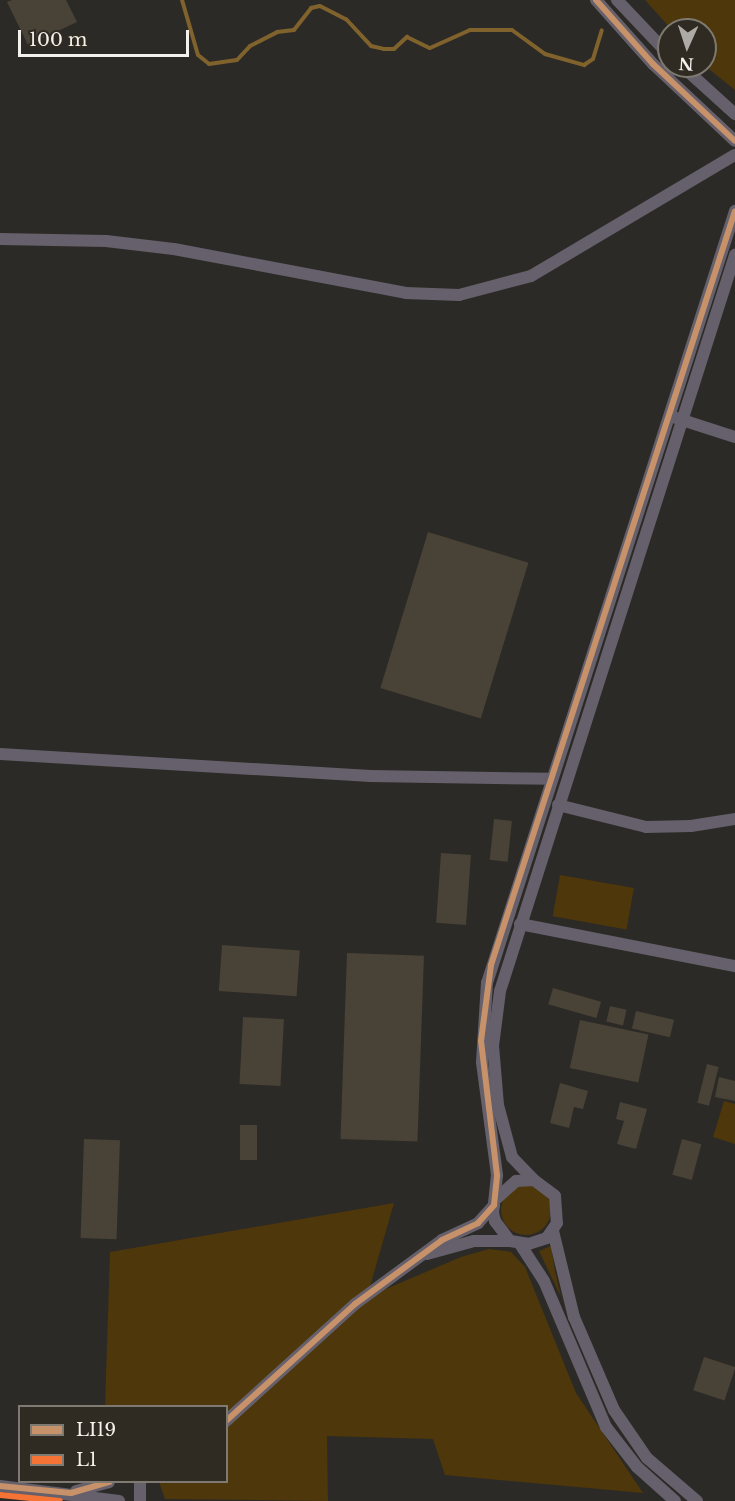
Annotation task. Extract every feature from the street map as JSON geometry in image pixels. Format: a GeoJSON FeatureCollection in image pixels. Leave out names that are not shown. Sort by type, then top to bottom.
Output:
{"type":"FeatureCollection","features":[{"type":"Feature","properties":{"kind":"street"},"geometry":{"type":"LineString","coordinates":[[596,0],[653,64],[735,141]]}},
{"type":"Feature","properties":{"kind":"street"},"geometry":{"type":"LineString","coordinates":[[617,0],[657,42]]}},
{"type":"Feature","properties":{"kind":"street"},"geometry":{"type":"LineString","coordinates":[[695,78],[735,114]]}},
{"type":"Feature","properties":{"kind":"street"},"geometry":{"type":"LineString","coordinates":[[0,239],[106,241],[174,249],[406,293],[459,295],[531,276],[735,155]]}},
{"type":"Feature","properties":{"kind":"street"},"geometry":{"type":"LineString","coordinates":[[675,1501],[637,1467],[606,1427],[544,1281],[515,1242],[498,1229],[495,1202],[497,1175],[482,1062],[484,1001],[496,948],[735,211]]}},
{"type":"Feature","properties":{"kind":"street"},"geometry":{"type":"LineString","coordinates":[[427,1254],[474,1241],[539,1242],[553,1231],[559,1214],[555,1196],[520,1170],[512,1157],[498,1105],[494,1066],[498,1000],[520,924],[735,255]]}},
{"type":"Feature","properties":{"kind":"street"},"geometry":{"type":"LineString","coordinates":[[669,415],[735,436]]}},
{"type":"Feature","properties":{"kind":"street"},"geometry":{"type":"LineString","coordinates":[[0,754],[369,776],[552,779]]}},
{"type":"Feature","properties":{"kind":"street"},"geometry":{"type":"LineString","coordinates":[[558,806],[656,828],[735,819]]}},
{"type":"Feature","properties":{"kind":"street"},"geometry":{"type":"LineString","coordinates":[[520,924],[735,966]]}},
{"type":"Feature","properties":{"kind":"street"},"geometry":{"type":"LineString","coordinates":[[228,1419],[333,1321],[380,1283],[427,1254],[442,1240],[478,1223],[507,1185],[534,1180]]}},
{"type":"Feature","properties":{"kind":"street"},"geometry":{"type":"LineString","coordinates":[[553,1231],[574,1317],[614,1410],[647,1458],[697,1501]]}},
{"type":"Feature","properties":{"kind":"street"},"geometry":{"type":"LineString","coordinates":[[71,1493],[106,1483]]}},
{"type":"Feature","properties":{"kind":"street"},"geometry":{"type":"LineString","coordinates":[[140,1483],[140,1501]]}},
{"type":"Feature","properties":{"kind":"street"},"geometry":{"type":"LineString","coordinates":[[0,1486],[71,1493],[119,1501]]}},
{"type":"Feature","properties":{"kind":"shaded area"},"geometry":{"type":"Polygon","coordinates":[[[645,0],[735,0],[735,90],[717,76],[717,18],[661,18],[645,0]]]}},
{"type":"Feature","properties":{"kind":"shaded area"},"geometry":{"type":"Polygon","coordinates":[[[560,875],[634,888],[627,929],[553,916],[560,875]]]}},
{"type":"Feature","properties":{"kind":"shaded area"},"geometry":{"type":"Polygon","coordinates":[[[724,1101],[735,1104],[735,1144],[713,1137],[724,1101]]]}},
{"type":"Feature","properties":{"kind":"shaded area"},"geometry":{"type":"Polygon","coordinates":[[[526,1185],[544,1192],[551,1210],[544,1228],[526,1235],[508,1228],[501,1210],[508,1192],[526,1185]]]}},
{"type":"Feature","properties":{"kind":"shaded area"},"geometry":{"type":"Polygon","coordinates":[[[394,1203],[367,1297],[461,1257],[489,1249],[511,1252],[525,1267],[576,1393],[643,1493],[445,1475],[433,1439],[327,1436],[328,1501],[165,1499],[159,1483],[228,1483],[228,1405],[105,1405],[110,1252],[394,1203]]]}},
{"type":"Feature","properties":{"kind":"shaded area"},"geometry":{"type":"Polygon","coordinates":[[[551,1246],[555,1271],[561,1297],[539,1251],[551,1246]]]}},
{"type":"Feature","properties":{"kind":"building"},"geometry":{"type":"Polygon","coordinates":[[[12,0],[66,0],[77,22],[28,45],[7,2],[12,0]]]}},
{"type":"Feature","properties":{"kind":"building"},"geometry":{"type":"Polygon","coordinates":[[[428,532],[528,563],[481,719],[380,688],[428,532]]]}},
{"type":"Feature","properties":{"kind":"building"},"geometry":{"type":"Polygon","coordinates":[[[494,819],[512,821],[508,862],[490,860],[494,819]]]}},
{"type":"Feature","properties":{"kind":"building"},"geometry":{"type":"Polygon","coordinates":[[[441,853],[471,855],[466,925],[436,923],[441,853]]]}},
{"type":"Feature","properties":{"kind":"building"},"geometry":{"type":"Polygon","coordinates":[[[222,945],[300,950],[297,996],[219,991],[222,945]]]}},
{"type":"Feature","properties":{"kind":"building"},"geometry":{"type":"Polygon","coordinates":[[[347,953],[424,956],[417,1142],[341,1139],[347,953]]]}},
{"type":"Feature","properties":{"kind":"building"},"geometry":{"type":"Polygon","coordinates":[[[553,988],[601,1002],[596,1018],[548,1004],[553,988]]]}},
{"type":"Feature","properties":{"kind":"building"},"geometry":{"type":"Polygon","coordinates":[[[610,1006],[627,1010],[623,1025],[606,1022],[610,1006]]]}},
{"type":"Feature","properties":{"kind":"building"},"geometry":{"type":"Polygon","coordinates":[[[636,1011],[674,1020],[670,1037],[632,1029],[636,1011]]]}},
{"type":"Feature","properties":{"kind":"building"},"geometry":{"type":"Polygon","coordinates":[[[243,1017],[284,1019],[280,1086],[239,1084],[243,1017]]]}},
{"type":"Feature","properties":{"kind":"building"},"geometry":{"type":"Polygon","coordinates":[[[580,1020],[648,1035],[638,1082],[570,1068],[580,1020]]]}},
{"type":"Feature","properties":{"kind":"building"},"geometry":{"type":"Polygon","coordinates":[[[707,1064],[719,1067],[709,1106],[697,1103],[707,1064]]]}},
{"type":"Feature","properties":{"kind":"building"},"geometry":{"type":"Polygon","coordinates":[[[719,1077],[735,1081],[735,1101],[715,1097],[719,1077]]]}},
{"type":"Feature","properties":{"kind":"building"},"geometry":{"type":"Polygon","coordinates":[[[560,1083],[588,1091],[583,1109],[574,1107],[569,1128],[550,1123],[560,1083]]]}},
{"type":"Feature","properties":{"kind":"building"},"geometry":{"type":"Polygon","coordinates":[[[620,1102],[647,1109],[636,1149],[617,1144],[624,1121],[616,1119],[620,1102]]]}},
{"type":"Feature","properties":{"kind":"building"},"geometry":{"type":"Polygon","coordinates":[[[240,1125],[257,1125],[257,1160],[240,1160],[240,1125]]]}},
{"type":"Feature","properties":{"kind":"building"},"geometry":{"type":"Polygon","coordinates":[[[84,1139],[120,1140],[117,1239],[81,1238],[84,1139]]]}},
{"type":"Feature","properties":{"kind":"building"},"geometry":{"type":"Polygon","coordinates":[[[682,1139],[701,1144],[692,1180],[672,1175],[682,1139]]]}},
{"type":"Feature","properties":{"kind":"building"},"geometry":{"type":"Polygon","coordinates":[[[704,1357],[735,1367],[725,1400],[693,1390],[704,1357]]]}},
{"type":"Feature","properties":{"kind":"waterway"},"geometry":{"type":"LineString","coordinates":[[182,0],[198,55],[209,64],[237,60],[250,46],[277,32],[294,30],[311,8],[320,6],[346,19],[371,46],[384,49],[394,49],[407,37],[430,48],[470,30],[512,30],[545,54],[584,65],[593,59],[602,30]]}},
{"type":"Feature","properties":{"kind":"transit line","name":"LI19"},"geometry":{"type":"LineString","coordinates":[[596,0],[653,64],[735,141]]}},
{"type":"Feature","properties":{"kind":"transit line","name":"LI19"},"geometry":{"type":"LineString","coordinates":[[228,1419],[355,1304],[442,1240],[478,1223],[494,1205],[497,1175],[481,1041],[491,965],[735,211]]}},
{"type":"Feature","properties":{"kind":"transit line","name":"LI19"},"geometry":{"type":"LineString","coordinates":[[0,1486],[71,1493],[106,1483]]}},
{"type":"Feature","properties":{"kind":"transit line","name":"L1"},"geometry":{"type":"LineString","coordinates":[[0,1495],[60,1501]]}}]}
